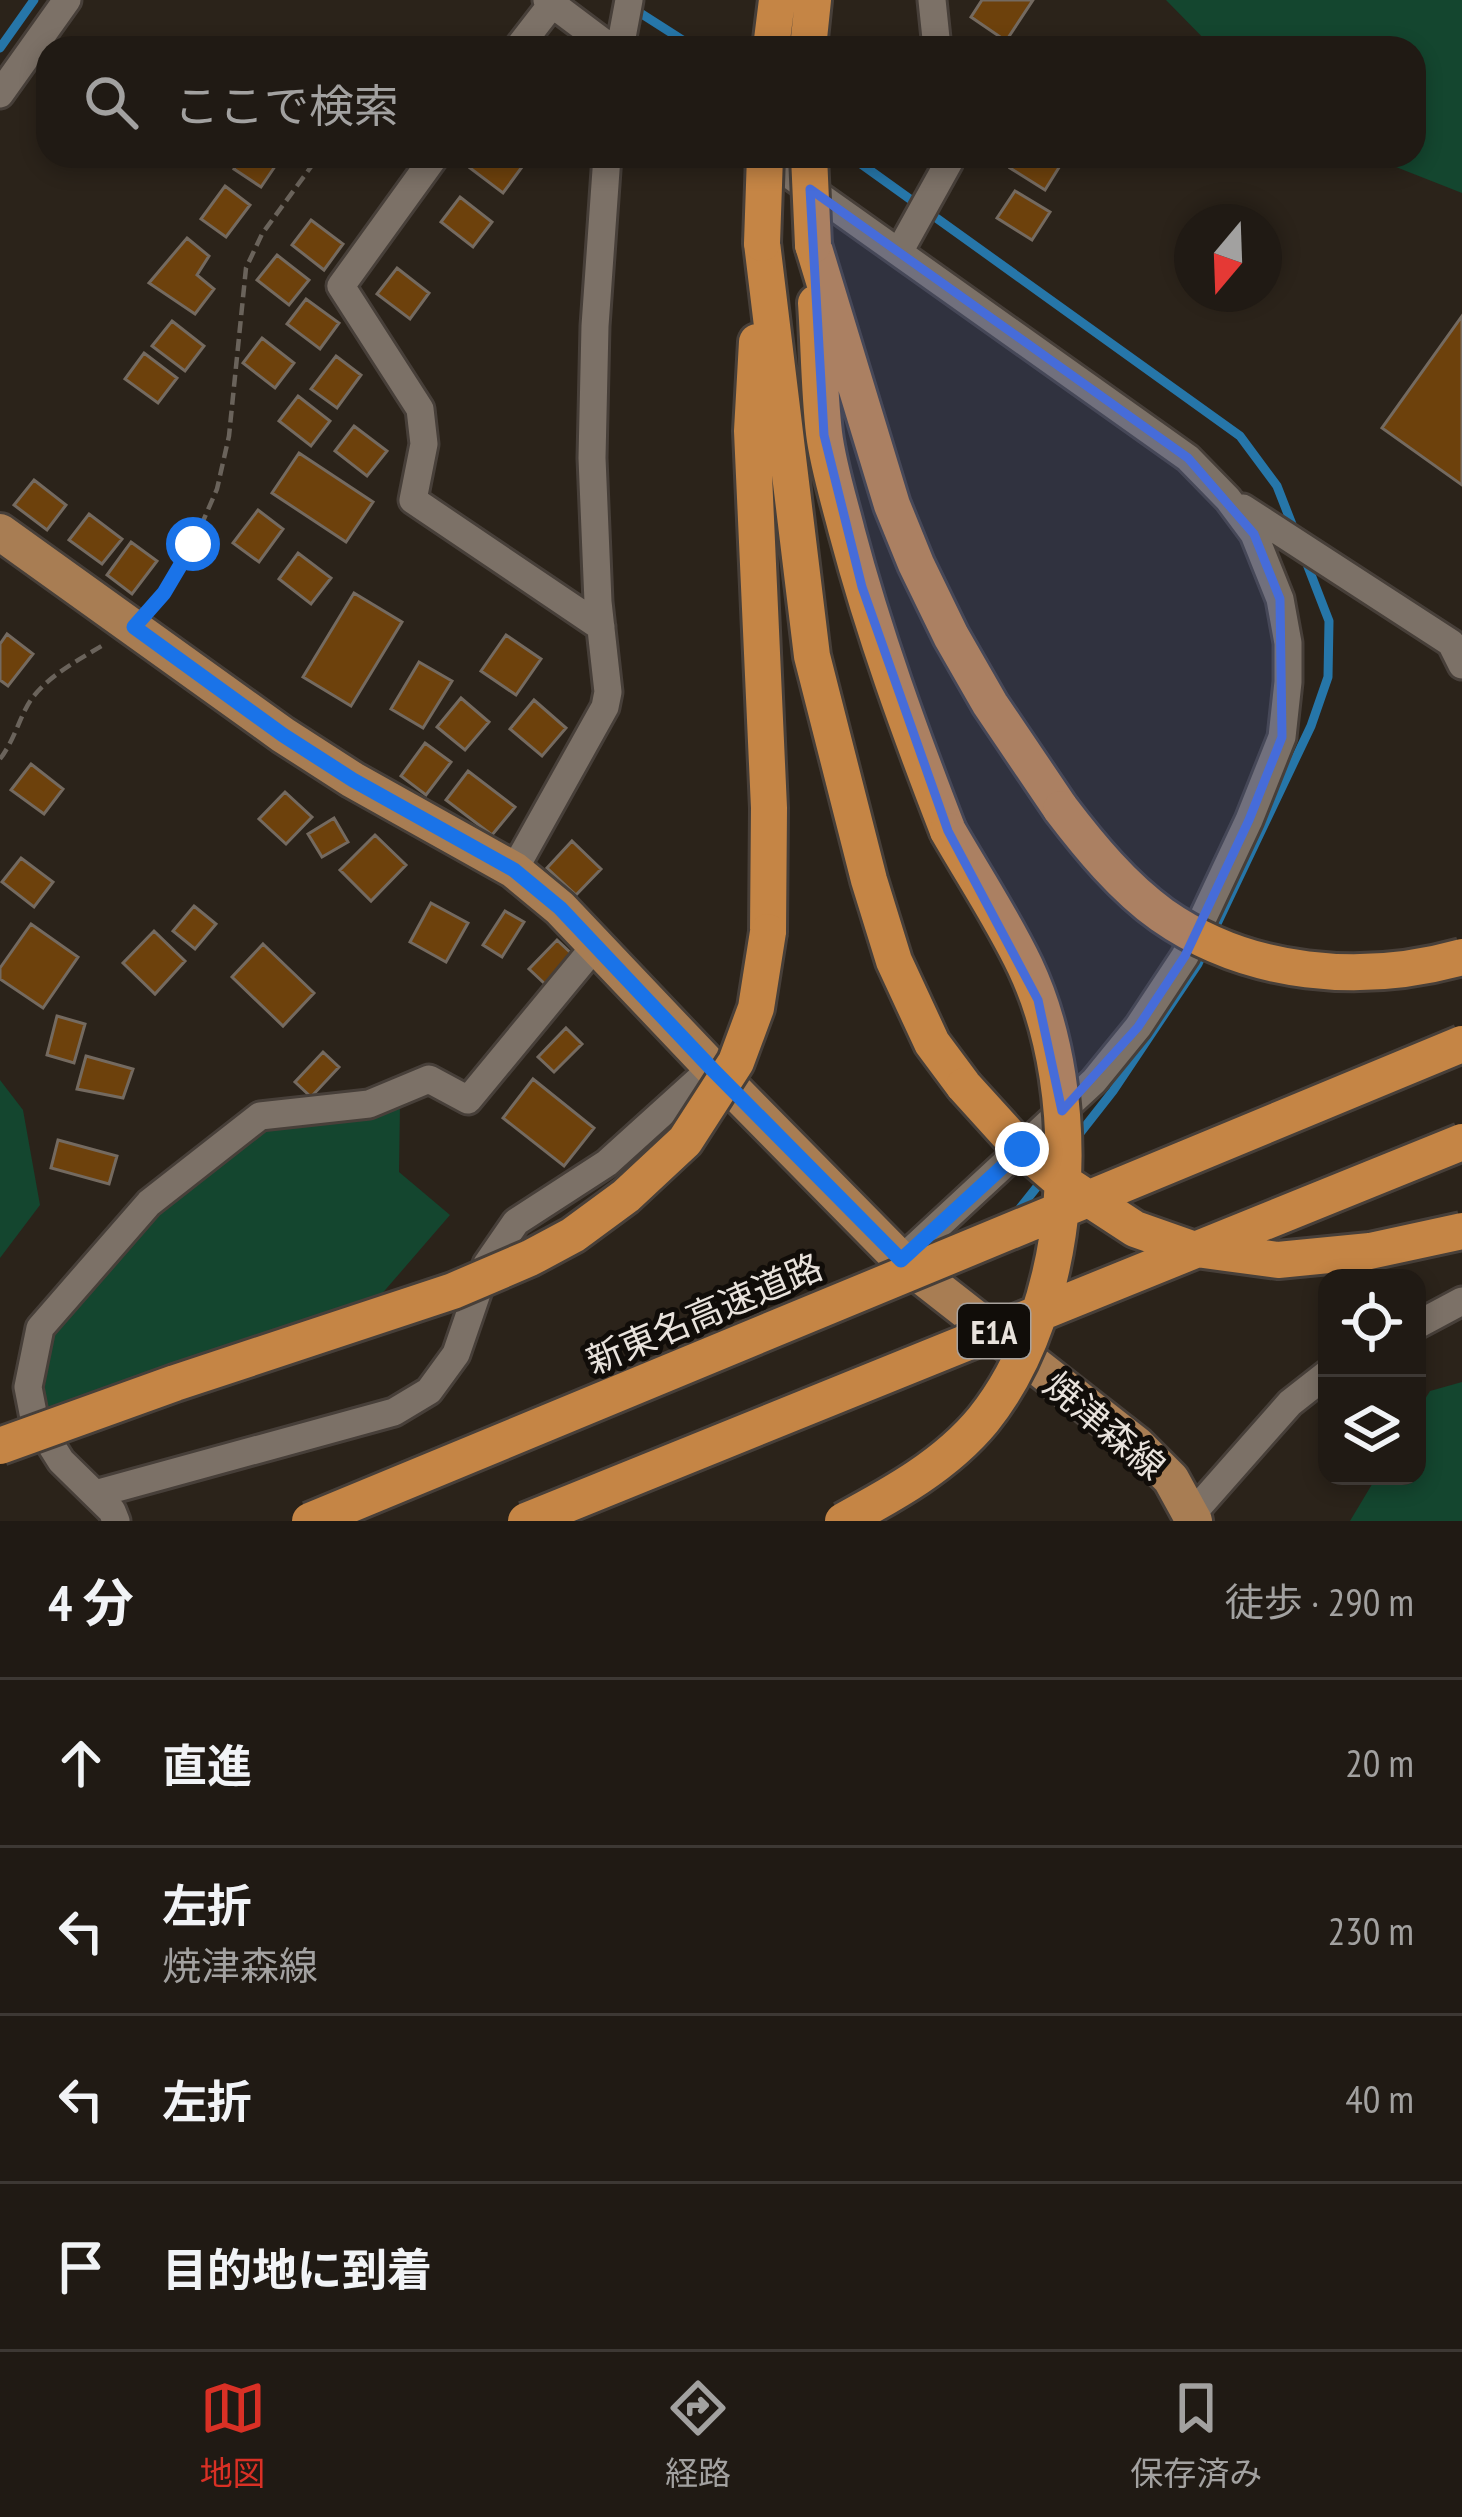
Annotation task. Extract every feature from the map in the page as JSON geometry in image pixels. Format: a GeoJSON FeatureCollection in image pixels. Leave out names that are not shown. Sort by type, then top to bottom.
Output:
{"type":"FeatureCollection","features":[{"type":"Feature","properties":{"kind":"highway"},"geometry":{"type":"LineString","coordinates":[[772,36],[777,0]]}},
{"type":"Feature","properties":{"kind":"highway"},"geometry":{"type":"LineString","coordinates":[[809,36],[813,0]]}},
{"type":"Feature","properties":{"kind":"highway"},"geometry":{"type":"LineString","coordinates":[[0,1446],[453,1291],[530,1258],[573,1235],[626,1196],[685,1141],[736,1062],[756,1008],[767,932],[769,808],[752,431],[764,168]]}},
{"type":"Feature","properties":{"kind":"highway"},"geometry":{"type":"LineString","coordinates":[[809,168],[824,435],[862,587],[948,831],[1026,968],[1048,1035],[1065,1147],[1053,1257],[1036,1322],[1002,1392],[966,1439],[941,1460],[842,1521]]}},
{"type":"Feature","properties":{"kind":"highway"},"geometry":{"type":"LineString","coordinates":[[762,243],[812,656],[894,961],[932,1043],[1012,1139],[1057,1178],[1135,1229],[1190,1248],[1278,1260],[1370,1251],[1462,1231]]}},
{"type":"Feature","properties":{"kind":"highway"},"geometry":{"type":"LineString","coordinates":[[813,245],[892,505],[916,564],[990,704],[1061,809],[1098,854],[1141,898],[1180,926],[1232,952],[1292,968],[1328,971],[1392,970],[1462,957]]}},
{"type":"Feature","properties":{"kind":"highway","name":"新東名高速道路"},"geometry":{"type":"LineString","coordinates":[[310,1521],[1462,1044]]}},
{"type":"Feature","properties":{"kind":"highway","name":"E1A"},"geometry":{"type":"LineString","coordinates":[[526,1521],[1462,1142]]}},
{"type":"Feature","properties":{"kind":"main road","name":"焼津森線"},"geometry":{"type":"LineString","coordinates":[[0,532],[283,735],[514,870],[560,908],[901,1260],[1137,1445],[1171,1479],[1193,1518]]}},
{"type":"Feature","properties":{"kind":"street"},"geometry":{"type":"LineString","coordinates":[[41,36],[67,0]]}},
{"type":"Feature","properties":{"kind":"street"},"geometry":{"type":"LineString","coordinates":[[619,36],[629,0]]}},
{"type":"Feature","properties":{"kind":"street"},"geometry":{"type":"LineString","coordinates":[[932,0],[936,36]]}},
{"type":"Feature","properties":{"kind":"street"},"geometry":{"type":"LineString","coordinates":[[526,36],[549,2],[599,36]]}},
{"type":"Feature","properties":{"kind":"street"},"geometry":{"type":"LineString","coordinates":[[0,94],[36,43]]}},
{"type":"Feature","properties":{"kind":"street"},"geometry":{"type":"LineString","coordinates":[[426,168],[341,286],[421,409],[424,444],[413,500],[602,627]]}},
{"type":"Feature","properties":{"kind":"street"},"geometry":{"type":"LineString","coordinates":[[514,870],[605,707],[608,692],[592,458],[606,168]]}},
{"type":"Feature","properties":{"kind":"street"},"geometry":{"type":"LineString","coordinates":[[781,168],[1188,458],[1254,534],[1280,599],[1288,643],[1282,737],[1185,956],[1094,1082],[901,1260]]}},
{"type":"Feature","properties":{"kind":"street"},"geometry":{"type":"LineString","coordinates":[[899,252],[946,168]]}},
{"type":"Feature","properties":{"kind":"street"},"geometry":{"type":"LineString","coordinates":[[1228,499],[1451,644],[1462,665]]}},
{"type":"Feature","properties":{"kind":"street"},"geometry":{"type":"LineString","coordinates":[[116,1521],[112,1511],[62,1461],[34,1418],[28,1387],[40,1328],[148,1202],[260,1116],[370,1104],[429,1079],[468,1100],[596,945]]}},
{"type":"Feature","properties":{"kind":"street"},"geometry":{"type":"LineString","coordinates":[[95,1494],[394,1412],[429,1391],[456,1354],[487,1264],[516,1222],[607,1163],[712,1069]]}},
{"type":"Feature","properties":{"kind":"street"},"geometry":{"type":"LineString","coordinates":[[1426,1320],[1462,1301]]}},
{"type":"Feature","properties":{"kind":"street"},"geometry":{"type":"LineString","coordinates":[[1193,1518],[1290,1403],[1323,1377]]}},
{"type":"Feature","properties":{"kind":"path"},"geometry":{"type":"LineString","coordinates":[[0,759],[31,698],[63,669],[134,627],[164,593],[184,560],[217,489],[230,436],[246,268],[262,234],[310,168]]}},
{"type":"Feature","properties":{"kind":"highlighted area"},"geometry":{"type":"Polygon","coordinates":[[[810,189],[1188,458],[1254,534],[1280,599],[1282,737],[1249,820],[1185,956],[1138,1027],[1062,1111],[1038,1000],[948,831],[862,587],[824,435],[810,189]]]}},
{"type":"Feature","properties":{"kind":"green space"},"geometry":{"type":"Polygon","coordinates":[[[1166,0],[1462,0],[1462,193],[1398,168],[1426,168],[1426,36],[1201,36],[1166,0]]]}},
{"type":"Feature","properties":{"kind":"green space"},"geometry":{"type":"Polygon","coordinates":[[[0,1080],[23,1110],[40,1205],[0,1258],[0,1080]]]}},
{"type":"Feature","properties":{"kind":"green space"},"geometry":{"type":"Polygon","coordinates":[[[400,1104],[399,1172],[450,1215],[380,1296],[40,1414],[55,1325],[162,1201],[282,1114],[400,1104]]]}},
{"type":"Feature","properties":{"kind":"green space"},"geometry":{"type":"Polygon","coordinates":[[[1462,1382],[1462,1521],[1350,1521],[1372,1485],[1426,1485],[1426,1397],[1430,1391],[1462,1382]]]}},
{"type":"Feature","properties":{"kind":"building"},"geometry":{"type":"Polygon","coordinates":[[[982,0],[1033,0],[1009,36],[999,36],[971,17],[982,0]]]}},
{"type":"Feature","properties":{"kind":"building"},"geometry":{"type":"Polygon","coordinates":[[[235,168],[274,168],[261,187],[235,168]]]}},
{"type":"Feature","properties":{"kind":"building"},"geometry":{"type":"Polygon","coordinates":[[[470,168],[521,168],[503,193],[470,168]]]}},
{"type":"Feature","properties":{"kind":"building"},"geometry":{"type":"Polygon","coordinates":[[[1010,168],[1059,168],[1045,190],[1010,168]]]}},
{"type":"Feature","properties":{"kind":"building"},"geometry":{"type":"Polygon","coordinates":[[[225,186],[250,205],[226,237],[201,219],[225,186]]]}},
{"type":"Feature","properties":{"kind":"building"},"geometry":{"type":"Polygon","coordinates":[[[1015,191],[1050,212],[1032,240],[997,218],[1015,191]]]}},
{"type":"Feature","properties":{"kind":"building"},"geometry":{"type":"Polygon","coordinates":[[[460,197],[492,222],[473,247],[441,222],[460,197]]]}},
{"type":"Feature","properties":{"kind":"building"},"geometry":{"type":"Polygon","coordinates":[[[311,220],[343,244],[324,270],[292,245],[311,220]]]}},
{"type":"Feature","properties":{"kind":"building"},"geometry":{"type":"Polygon","coordinates":[[[187,238],[209,256],[197,275],[214,289],[195,314],[149,283],[187,238]]]}},
{"type":"Feature","properties":{"kind":"building"},"geometry":{"type":"Polygon","coordinates":[[[277,255],[309,280],[289,305],[257,280],[277,255]]]}},
{"type":"Feature","properties":{"kind":"building"},"geometry":{"type":"Polygon","coordinates":[[[397,268],[429,293],[410,319],[377,294],[397,268]]]}},
{"type":"Feature","properties":{"kind":"building"},"geometry":{"type":"Polygon","coordinates":[[[306,299],[339,323],[320,349],[287,324],[306,299]]]}},
{"type":"Feature","properties":{"kind":"building"},"geometry":{"type":"Polygon","coordinates":[[[1462,316],[1462,485],[1382,428],[1462,316]]]}},
{"type":"Feature","properties":{"kind":"building"},"geometry":{"type":"Polygon","coordinates":[[[172,321],[204,346],[185,371],[152,346],[172,321]]]}},
{"type":"Feature","properties":{"kind":"building"},"geometry":{"type":"Polygon","coordinates":[[[262,338],[294,363],[275,388],[243,363],[262,338]]]}},
{"type":"Feature","properties":{"kind":"building"},"geometry":{"type":"Polygon","coordinates":[[[144,353],[177,378],[158,403],[125,379],[144,353]]]}},
{"type":"Feature","properties":{"kind":"building"},"geometry":{"type":"Polygon","coordinates":[[[336,356],[361,375],[337,408],[311,389],[336,356]]]}},
{"type":"Feature","properties":{"kind":"building"},"geometry":{"type":"Polygon","coordinates":[[[298,396],[330,421],[311,446],[279,421],[298,396]]]}},
{"type":"Feature","properties":{"kind":"building"},"geometry":{"type":"Polygon","coordinates":[[[354,426],[387,451],[367,476],[335,451],[354,426]]]}},
{"type":"Feature","properties":{"kind":"building"},"geometry":{"type":"Polygon","coordinates":[[[299,453],[373,502],[346,542],[272,493],[299,453]]]}},
{"type":"Feature","properties":{"kind":"building"},"geometry":{"type":"Polygon","coordinates":[[[34,480],[66,505],[47,530],[14,505],[34,480]]]}},
{"type":"Feature","properties":{"kind":"building"},"geometry":{"type":"Polygon","coordinates":[[[258,510],[283,529],[259,562],[233,543],[258,510]]]}},
{"type":"Feature","properties":{"kind":"building"},"geometry":{"type":"Polygon","coordinates":[[[89,514],[122,539],[102,564],[69,540],[89,514]]]}},
{"type":"Feature","properties":{"kind":"building"},"geometry":{"type":"Polygon","coordinates":[[[131,542],[157,561],[132,594],[107,575],[131,542]]]}},
{"type":"Feature","properties":{"kind":"building"},"geometry":{"type":"Polygon","coordinates":[[[298,553],[331,578],[311,604],[279,579],[298,553]]]}},
{"type":"Feature","properties":{"kind":"building"},"geometry":{"type":"Polygon","coordinates":[[[354,593],[402,622],[351,706],[303,677],[354,593]]]}},
{"type":"Feature","properties":{"kind":"building"},"geometry":{"type":"Polygon","coordinates":[[[7,634],[33,654],[8,686],[0,680],[0,644],[7,634]]]}},
{"type":"Feature","properties":{"kind":"building"},"geometry":{"type":"Polygon","coordinates":[[[506,635],[541,659],[516,695],[481,671],[506,635]]]}},
{"type":"Feature","properties":{"kind":"building"},"geometry":{"type":"Polygon","coordinates":[[[419,662],[452,681],[423,728],[391,709],[419,662]]]}},
{"type":"Feature","properties":{"kind":"building"},"geometry":{"type":"Polygon","coordinates":[[[461,698],[489,722],[465,750],[437,727],[461,698]]]}},
{"type":"Feature","properties":{"kind":"building"},"geometry":{"type":"Polygon","coordinates":[[[534,700],[566,728],[542,756],[510,729],[534,700]]]}},
{"type":"Feature","properties":{"kind":"building"},"geometry":{"type":"Polygon","coordinates":[[[425,743],[451,762],[426,795],[401,776],[425,743]]]}},
{"type":"Feature","properties":{"kind":"building"},"geometry":{"type":"Polygon","coordinates":[[[31,764],[63,789],[44,814],[11,790],[31,764]]]}},
{"type":"Feature","properties":{"kind":"building"},"geometry":{"type":"Polygon","coordinates":[[[468,771],[515,807],[492,835],[446,800],[468,771]]]}},
{"type":"Feature","properties":{"kind":"building"},"geometry":{"type":"Polygon","coordinates":[[[285,792],[312,817],[286,844],[259,819],[285,792]]]}},
{"type":"Feature","properties":{"kind":"building"},"geometry":{"type":"Polygon","coordinates":[[[334,818],[348,842],[322,857],[308,834],[334,818]]]}},
{"type":"Feature","properties":{"kind":"building"},"geometry":{"type":"Polygon","coordinates":[[[375,835],[406,865],[371,901],[340,870],[375,835]]]}},
{"type":"Feature","properties":{"kind":"building"},"geometry":{"type":"Polygon","coordinates":[[[572,841],[601,869],[576,895],[547,868],[572,841]]]}},
{"type":"Feature","properties":{"kind":"building"},"geometry":{"type":"Polygon","coordinates":[[[21,858],[53,882],[34,907],[2,882],[21,858]]]}},
{"type":"Feature","properties":{"kind":"building"},"geometry":{"type":"Polygon","coordinates":[[[431,903],[468,923],[446,962],[410,942],[431,903]]]}},
{"type":"Feature","properties":{"kind":"building"},"geometry":{"type":"Polygon","coordinates":[[[194,906],[216,924],[195,949],[173,931],[194,906]]]}},
{"type":"Feature","properties":{"kind":"building"},"geometry":{"type":"Polygon","coordinates":[[[505,911],[524,922],[502,957],[483,945],[505,911]]]}},
{"type":"Feature","properties":{"kind":"building"},"geometry":{"type":"Polygon","coordinates":[[[31,924],[78,957],[43,1008],[0,979],[0,968],[31,924]]]}},
{"type":"Feature","properties":{"kind":"building"},"geometry":{"type":"Polygon","coordinates":[[[154,931],[185,961],[155,994],[123,963],[154,931]]]}},
{"type":"Feature","properties":{"kind":"building"},"geometry":{"type":"Polygon","coordinates":[[[557,940],[573,955],[545,984],[529,969],[557,940]]]}},
{"type":"Feature","properties":{"kind":"building"},"geometry":{"type":"Polygon","coordinates":[[[263,944],[314,993],[283,1026],[232,977],[263,944]]]}},
{"type":"Feature","properties":{"kind":"building"},"geometry":{"type":"Polygon","coordinates":[[[57,1016],[85,1024],[74,1063],[47,1055],[57,1016]]]}},
{"type":"Feature","properties":{"kind":"building"},"geometry":{"type":"Polygon","coordinates":[[[566,1028],[582,1044],[554,1072],[538,1057],[566,1028]]]}},
{"type":"Feature","properties":{"kind":"building"},"geometry":{"type":"Polygon","coordinates":[[[323,1052],[339,1067],[311,1097],[295,1082],[323,1052]]]}},
{"type":"Feature","properties":{"kind":"building"},"geometry":{"type":"Polygon","coordinates":[[[86,1056],[133,1069],[123,1098],[77,1089],[86,1056]]]}},
{"type":"Feature","properties":{"kind":"building"},"geometry":{"type":"Polygon","coordinates":[[[533,1079],[594,1128],[564,1166],[503,1118],[533,1079]]]}},
{"type":"Feature","properties":{"kind":"building"},"geometry":{"type":"Polygon","coordinates":[[[58,1140],[117,1156],[109,1184],[51,1168],[58,1140]]]}},
{"type":"Feature","properties":{"kind":"waterway"},"geometry":{"type":"LineString","coordinates":[[0,48],[34,0]]}},
{"type":"Feature","properties":{"kind":"waterway"},"geometry":{"type":"LineString","coordinates":[[634,9],[676,36]]}},
{"type":"Feature","properties":{"kind":"waterway"},"geometry":{"type":"LineString","coordinates":[[867,168],[1240,436],[1277,486],[1295,532]]}},
{"type":"Feature","properties":{"kind":"waterway"},"geometry":{"type":"LineString","coordinates":[[1213,932],[1311,726],[1328,677],[1329,621],[1305,559]]}},
{"type":"Feature","properties":{"kind":"waterway"},"geometry":{"type":"LineString","coordinates":[[1073,1142],[1113,1091],[1205,948]]}},
{"type":"Feature","properties":{"kind":"waterway"},"geometry":{"type":"LineString","coordinates":[[1013,1217],[1044,1178]]}},
{"type":"Feature","properties":{"kind":"route"},"geometry":{"type":"LineString","coordinates":[[193,544],[164,593],[134,627],[353,780],[514,870],[560,908],[901,1260],[1022,1149]]}}]}
